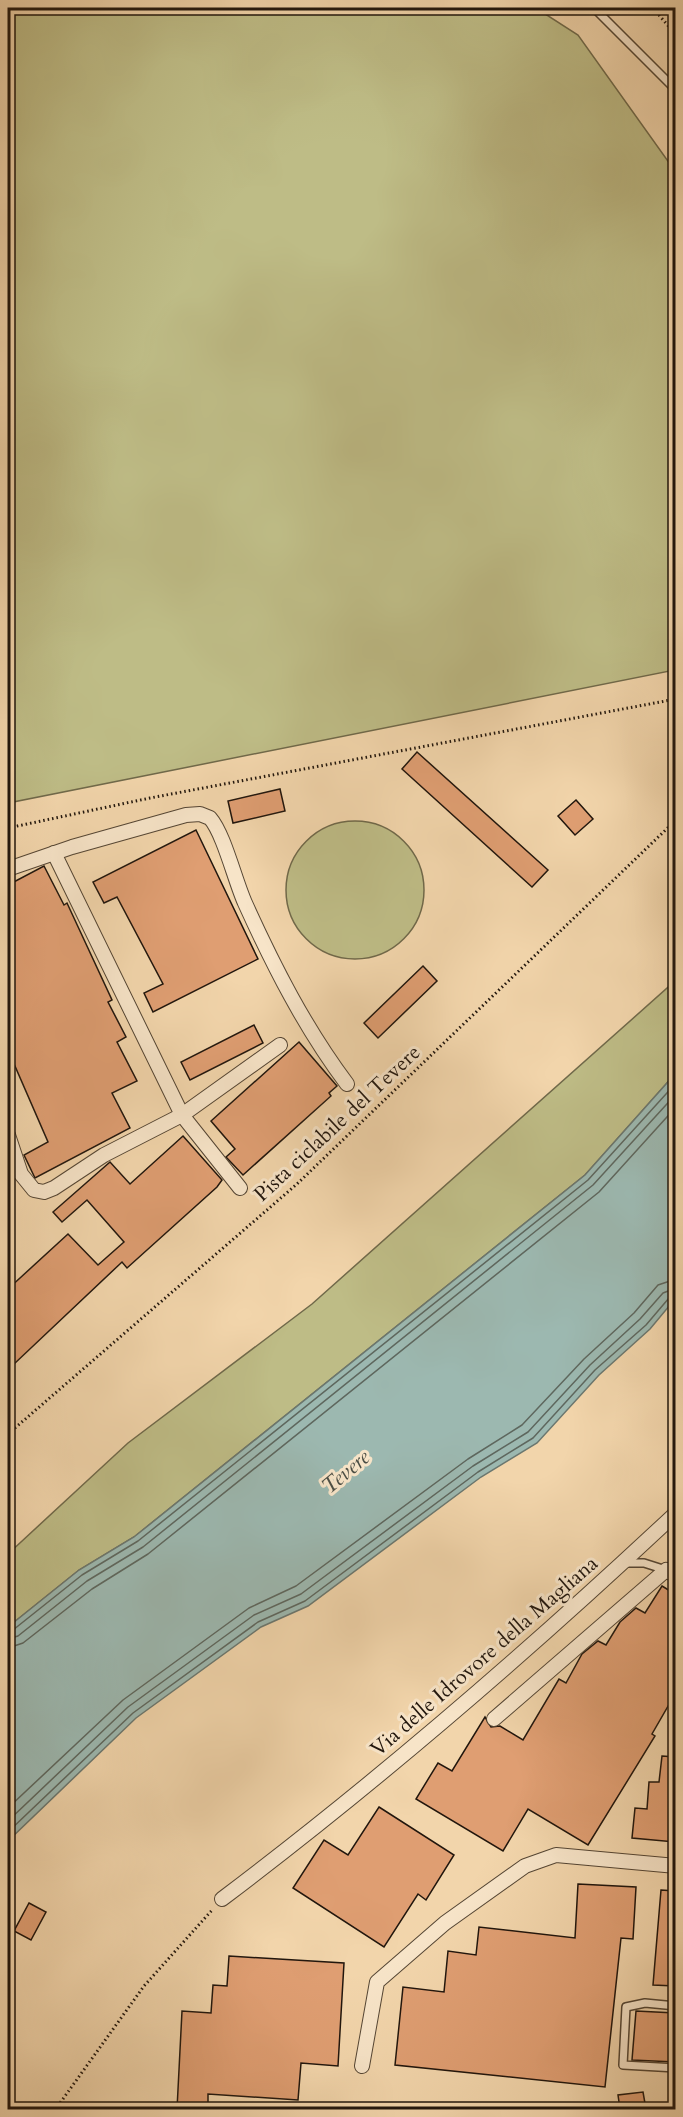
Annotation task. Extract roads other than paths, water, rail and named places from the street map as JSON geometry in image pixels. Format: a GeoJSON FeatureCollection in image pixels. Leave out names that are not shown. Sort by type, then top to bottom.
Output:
{"type":"FeatureCollection","features":[{"type":"Feature","properties":{"kind":"street"},"geometry":{"type":"LineString","coordinates":[[8,869],[54,853],[186,815],[200,814],[210,818],[245,903],[294,1003],[319,1047],[347,1084]]}},
{"type":"Feature","properties":{"kind":"street"},"geometry":{"type":"LineString","coordinates":[[54,853],[182,1115],[240,1188]]}},
{"type":"Feature","properties":{"kind":"street"},"geometry":{"type":"LineString","coordinates":[[8,1135],[24,1180],[34,1190],[44,1192],[60,1185],[113,1150],[182,1115],[280,1045]]}},
{"type":"Feature","properties":{"kind":"street","name":"Via delle Idrovore della Magliana"},"geometry":{"type":"LineString","coordinates":[[222,1899],[318,1827],[559,1622],[675,1513]]}},
{"type":"Feature","properties":{"kind":"street"},"geometry":{"type":"LineString","coordinates":[[494,1719],[671,1573]]}},
{"type":"Feature","properties":{"kind":"street"},"geometry":{"type":"LineString","coordinates":[[362,2066],[377,1982],[445,1923],[525,1866],[556,1855],[675,1866]]}},
{"type":"Feature","properties":{"kind":"lane"},"geometry":{"type":"LineString","coordinates":[[594,8],[675,90]]}},
{"type":"Feature","properties":{"kind":"lane"},"geometry":{"type":"LineString","coordinates":[[621,1564],[645,1563],[671,1573]]}},
{"type":"Feature","properties":{"kind":"lane"},"geometry":{"type":"LineString","coordinates":[[675,2006],[645,2003],[626,2007],[623,2065],[675,2068]]}},
{"type":"Feature","properties":{"kind":"water","name":"Tevere"},"geometry":{"type":"Polygon","coordinates":[[[675,1074],[675,1299],[650,1329],[599,1375],[537,1443],[481,1477],[308,1606],[261,1627],[136,1718],[8,1841],[8,1627],[79,1570],[134,1537],[585,1175],[675,1074]]]}}]}
